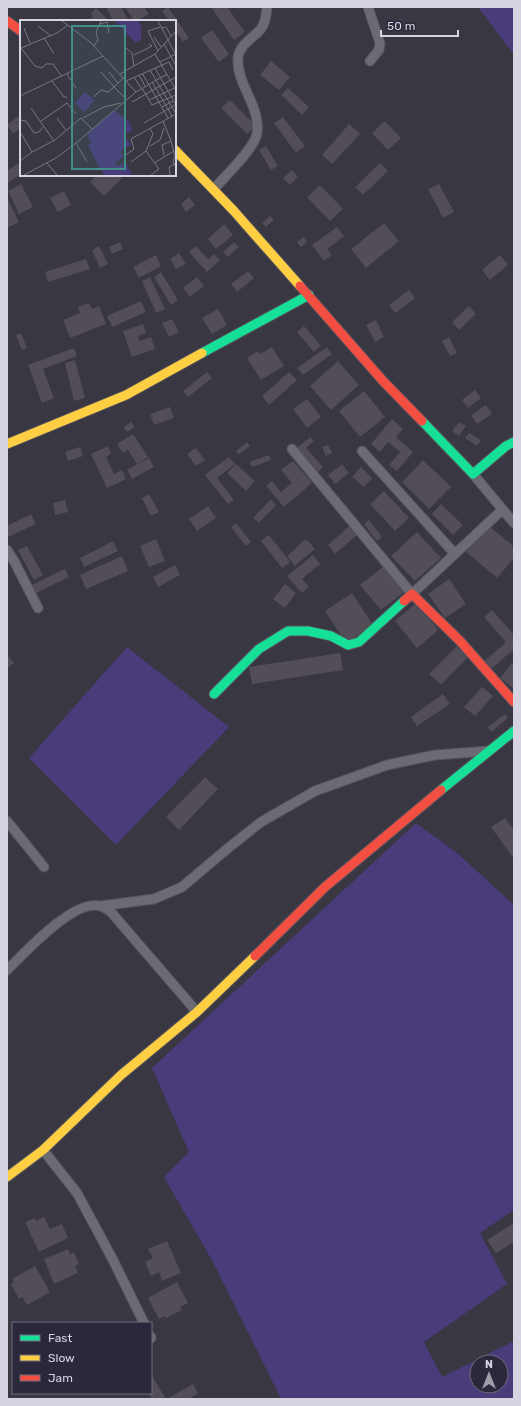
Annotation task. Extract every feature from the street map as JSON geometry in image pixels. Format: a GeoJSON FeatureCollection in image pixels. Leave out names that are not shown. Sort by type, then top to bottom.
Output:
{"type":"FeatureCollection","features":[{"type":"Feature","properties":{"kind":"street"},"geometry":{"type":"LineString","coordinates":[[214,189],[256,138],[257,127],[254,108],[241,78],[238,58],[241,48],[260,30],[265,22],[267,7]]}},
{"type":"Feature","properties":{"kind":"street"},"geometry":{"type":"LineString","coordinates":[[368,7],[380,43],[379,50],[370,61]]}},
{"type":"Feature","properties":{"kind":"street"},"geometry":{"type":"LineString","coordinates":[[7,21],[20,30]]}},
{"type":"Feature","properties":{"kind":"street"},"geometry":{"type":"LineString","coordinates":[[176,151],[214,189],[383,381],[473,474],[514,523]]}},
{"type":"Feature","properties":{"kind":"street"},"geometry":{"type":"LineString","coordinates":[[7,444],[126,394],[308,295]]}},
{"type":"Feature","properties":{"kind":"street"},"geometry":{"type":"LineString","coordinates":[[473,474],[506,446],[514,442]]}},
{"type":"Feature","properties":{"kind":"street"},"geometry":{"type":"LineString","coordinates":[[292,449],[412,594],[460,641],[514,702]]}},
{"type":"Feature","properties":{"kind":"street"},"geometry":{"type":"LineString","coordinates":[[362,451],[455,554]]}},
{"type":"Feature","properties":{"kind":"street"},"geometry":{"type":"LineString","coordinates":[[214,694],[259,649],[288,631],[308,631],[331,636],[348,645],[359,642],[502,510]]}},
{"type":"Feature","properties":{"kind":"street"},"geometry":{"type":"LineString","coordinates":[[7,550],[38,608]]}},
{"type":"Feature","properties":{"kind":"street"},"geometry":{"type":"LineString","coordinates":[[7,1177],[43,1150],[121,1075],[197,1012],[325,887],[514,731]]}},
{"type":"Feature","properties":{"kind":"street"},"geometry":{"type":"LineString","coordinates":[[7,970],[52,926],[69,915],[88,906],[100,906],[154,898],[182,887],[262,822],[315,791],[387,765],[435,755],[488,751]]}},
{"type":"Feature","properties":{"kind":"street"},"geometry":{"type":"LineString","coordinates":[[7,821],[44,867]]}},
{"type":"Feature","properties":{"kind":"street"},"geometry":{"type":"LineString","coordinates":[[100,906],[111,912],[197,1012]]}},
{"type":"Feature","properties":{"kind":"street"},"geometry":{"type":"LineString","coordinates":[[43,1150],[77,1193],[112,1258],[144,1322]]}},
{"type":"Feature","properties":{"kind":"shaded area"},"geometry":{"type":"Polygon","coordinates":[[[478,7],[514,7],[514,55],[478,7]]]}},
{"type":"Feature","properties":{"kind":"shaded area"},"geometry":{"type":"Polygon","coordinates":[[[127,647],[229,727],[116,845],[29,758],[127,647]]]}},
{"type":"Feature","properties":{"kind":"shaded area"},"geometry":{"type":"Polygon","coordinates":[[[416,823],[456,852],[514,905],[514,1210],[480,1233],[507,1284],[424,1342],[442,1377],[469,1364],[469,1394],[509,1394],[509,1354],[488,1354],[514,1341],[514,1399],[281,1399],[213,1262],[164,1177],[189,1152],[152,1068],[416,823]]]}},
{"type":"Feature","properties":{"kind":"building"},"geometry":{"type":"Polygon","coordinates":[[[106,7],[121,7],[128,20],[112,20],[106,7]]]}},
{"type":"Feature","properties":{"kind":"building"},"geometry":{"type":"Polygon","coordinates":[[[125,7],[144,7],[149,14],[139,20],[133,20],[125,7]]]}},
{"type":"Feature","properties":{"kind":"building"},"geometry":{"type":"Polygon","coordinates":[[[168,7],[189,38],[183,42],[176,32],[176,20],[168,20],[162,11],[168,7]]]}},
{"type":"Feature","properties":{"kind":"building"},"geometry":{"type":"Polygon","coordinates":[[[211,7],[227,7],[245,32],[234,40],[211,7]]]}},
{"type":"Feature","properties":{"kind":"building"},"geometry":{"type":"Polygon","coordinates":[[[96,8],[108,20],[89,20],[93,16],[91,13],[96,8]]]}},
{"type":"Feature","properties":{"kind":"building"},"geometry":{"type":"Polygon","coordinates":[[[212,30],[229,54],[219,62],[201,38],[212,30]]]}},
{"type":"Feature","properties":{"kind":"building"},"geometry":{"type":"Polygon","coordinates":[[[271,61],[290,77],[279,90],[260,75],[271,61]]]}},
{"type":"Feature","properties":{"kind":"building"},"geometry":{"type":"Polygon","coordinates":[[[288,88],[309,107],[302,115],[281,95],[288,88]]]}},
{"type":"Feature","properties":{"kind":"building"},"geometry":{"type":"Polygon","coordinates":[[[230,100],[256,126],[247,134],[221,108],[230,100]]]}},
{"type":"Feature","properties":{"kind":"building"},"geometry":{"type":"Polygon","coordinates":[[[20,115],[20,129],[13,134],[7,125],[20,115]]]}},
{"type":"Feature","properties":{"kind":"building"},"geometry":{"type":"Polygon","coordinates":[[[283,117],[305,146],[296,153],[274,123],[283,117]]]}},
{"type":"Feature","properties":{"kind":"building"},"geometry":{"type":"Polygon","coordinates":[[[385,121],[401,138],[388,150],[372,133],[385,121]]]}},
{"type":"Feature","properties":{"kind":"building"},"geometry":{"type":"Polygon","coordinates":[[[349,124],[360,134],[332,164],[322,155],[349,124]]]}},
{"type":"Feature","properties":{"kind":"building"},"geometry":{"type":"Polygon","coordinates":[[[266,146],[278,166],[271,170],[259,150],[266,146]]]}},
{"type":"Feature","properties":{"kind":"building"},"geometry":{"type":"Polygon","coordinates":[[[19,163],[20,164],[20,175],[7,184],[7,171],[19,163]]]}},
{"type":"Feature","properties":{"kind":"building"},"geometry":{"type":"Polygon","coordinates":[[[380,163],[388,171],[363,195],[355,187],[380,163]]]}},
{"type":"Feature","properties":{"kind":"building"},"geometry":{"type":"Polygon","coordinates":[[[292,170],[298,177],[290,185],[283,178],[292,170]]]}},
{"type":"Feature","properties":{"kind":"building"},"geometry":{"type":"Polygon","coordinates":[[[96,176],[120,176],[122,178],[104,196],[90,182],[96,176]]]}},
{"type":"Feature","properties":{"kind":"building"},"geometry":{"type":"Polygon","coordinates":[[[21,184],[33,207],[19,214],[8,191],[21,184]]]}},
{"type":"Feature","properties":{"kind":"building"},"geometry":{"type":"Polygon","coordinates":[[[439,184],[454,212],[443,218],[428,189],[439,184]]]}},
{"type":"Feature","properties":{"kind":"building"},"geometry":{"type":"Polygon","coordinates":[[[320,185],[343,209],[330,221],[307,197],[320,185]]]}},
{"type":"Feature","properties":{"kind":"building"},"geometry":{"type":"Polygon","coordinates":[[[64,191],[71,205],[58,212],[50,198],[64,191]]]}},
{"type":"Feature","properties":{"kind":"building"},"geometry":{"type":"Polygon","coordinates":[[[7,197],[19,222],[7,228],[7,197]]]}},
{"type":"Feature","properties":{"kind":"building"},"geometry":{"type":"Polygon","coordinates":[[[189,197],[195,205],[186,212],[181,204],[189,197]]]}},
{"type":"Feature","properties":{"kind":"building"},"geometry":{"type":"Polygon","coordinates":[[[270,216],[274,220],[266,227],[262,223],[270,216]]]}},
{"type":"Feature","properties":{"kind":"building"},"geometry":{"type":"Polygon","coordinates":[[[384,223],[399,241],[366,268],[351,249],[384,223]]]}},
{"type":"Feature","properties":{"kind":"building"},"geometry":{"type":"Polygon","coordinates":[[[224,224],[233,235],[216,249],[208,239],[224,224]]]}},
{"type":"Feature","properties":{"kind":"building"},"geometry":{"type":"Polygon","coordinates":[[[337,227],[344,236],[327,249],[332,255],[324,261],[312,245],[337,227]]]}},
{"type":"Feature","properties":{"kind":"building"},"geometry":{"type":"Polygon","coordinates":[[[304,237],[307,242],[301,247],[297,242],[304,237]]]}},
{"type":"Feature","properties":{"kind":"building"},"geometry":{"type":"Polygon","coordinates":[[[120,242],[123,249],[112,254],[109,247],[120,242]]]}},
{"type":"Feature","properties":{"kind":"building"},"geometry":{"type":"Polygon","coordinates":[[[234,242],[239,247],[228,257],[223,252],[234,242]]]}},
{"type":"Feature","properties":{"kind":"building"},"geometry":{"type":"Polygon","coordinates":[[[99,246],[108,264],[100,268],[92,250],[99,246]]]}},
{"type":"Feature","properties":{"kind":"building"},"geometry":{"type":"Polygon","coordinates":[[[196,246],[208,259],[214,254],[220,260],[207,272],[189,252],[196,246]]]}},
{"type":"Feature","properties":{"kind":"building"},"geometry":{"type":"Polygon","coordinates":[[[179,253],[186,264],[176,269],[170,259],[179,253]]]}},
{"type":"Feature","properties":{"kind":"building"},"geometry":{"type":"Polygon","coordinates":[[[156,255],[161,266],[139,278],[133,267],[156,255]]]}},
{"type":"Feature","properties":{"kind":"building"},"geometry":{"type":"Polygon","coordinates":[[[500,255],[508,265],[490,280],[482,270],[500,255]]]}},
{"type":"Feature","properties":{"kind":"building"},"geometry":{"type":"Polygon","coordinates":[[[86,259],[90,269],[48,282],[45,272],[86,259]]]}},
{"type":"Feature","properties":{"kind":"building"},"geometry":{"type":"Polygon","coordinates":[[[248,271],[254,278],[237,292],[231,284],[248,271]]]}},
{"type":"Feature","properties":{"kind":"building"},"geometry":{"type":"Polygon","coordinates":[[[161,272],[178,300],[171,305],[154,277],[161,272]]]}},
{"type":"Feature","properties":{"kind":"building"},"geometry":{"type":"Polygon","coordinates":[[[150,277],[165,309],[156,313],[142,281],[150,277]]]}},
{"type":"Feature","properties":{"kind":"building"},"geometry":{"type":"Polygon","coordinates":[[[197,277],[204,286],[190,297],[183,288],[197,277]]]}},
{"type":"Feature","properties":{"kind":"building"},"geometry":{"type":"Polygon","coordinates":[[[409,290],[415,298],[395,313],[389,305],[409,290]]]}},
{"type":"Feature","properties":{"kind":"building"},"geometry":{"type":"Polygon","coordinates":[[[141,301],[146,312],[112,327],[107,316],[141,301]]]}},
{"type":"Feature","properties":{"kind":"building"},"geometry":{"type":"Polygon","coordinates":[[[89,303],[92,309],[99,306],[106,324],[70,338],[63,320],[80,313],[78,307],[89,303]]]}},
{"type":"Feature","properties":{"kind":"building"},"geometry":{"type":"Polygon","coordinates":[[[469,306],[476,314],[459,330],[452,322],[469,306]]]}},
{"type":"Feature","properties":{"kind":"building"},"geometry":{"type":"Polygon","coordinates":[[[218,309],[227,325],[212,334],[202,318],[218,309]]]}},
{"type":"Feature","properties":{"kind":"building"},"geometry":{"type":"Polygon","coordinates":[[[172,319],[179,332],[169,337],[162,323],[172,319]]]}},
{"type":"Feature","properties":{"kind":"building"},"geometry":{"type":"Polygon","coordinates":[[[376,320],[384,337],[375,342],[366,325],[376,320]]]}},
{"type":"Feature","properties":{"kind":"building"},"geometry":{"type":"Polygon","coordinates":[[[143,324],[146,333],[138,336],[139,341],[151,337],[155,349],[132,357],[123,331],[143,324]]]}},
{"type":"Feature","properties":{"kind":"building"},"geometry":{"type":"Polygon","coordinates":[[[304,326],[321,346],[314,352],[297,332],[304,326]]]}},
{"type":"Feature","properties":{"kind":"building"},"geometry":{"type":"Polygon","coordinates":[[[21,333],[27,348],[22,350],[16,335],[21,333]]]}},
{"type":"Feature","properties":{"kind":"building"},"geometry":{"type":"Polygon","coordinates":[[[449,337],[457,353],[450,356],[442,341],[449,337]]]}},
{"type":"Feature","properties":{"kind":"building"},"geometry":{"type":"Polygon","coordinates":[[[272,347],[284,366],[261,380],[247,358],[258,351],[260,354],[272,347]]]}},
{"type":"Feature","properties":{"kind":"building"},"geometry":{"type":"Polygon","coordinates":[[[327,347],[332,354],[303,375],[297,368],[327,347]]]}},
{"type":"Feature","properties":{"kind":"building"},"geometry":{"type":"Polygon","coordinates":[[[74,348],[77,356],[43,369],[54,398],[42,403],[28,365],[74,348]]]}},
{"type":"Feature","properties":{"kind":"building"},"geometry":{"type":"Polygon","coordinates":[[[75,360],[85,398],[74,401],[65,363],[75,360]]]}},
{"type":"Feature","properties":{"kind":"building"},"geometry":{"type":"Polygon","coordinates":[[[338,361],[359,385],[331,410],[310,386],[338,361]]]}},
{"type":"Feature","properties":{"kind":"building"},"geometry":{"type":"Polygon","coordinates":[[[207,372],[212,378],[188,397],[183,391],[207,372]]]}},
{"type":"Feature","properties":{"kind":"building"},"geometry":{"type":"Polygon","coordinates":[[[289,372],[297,380],[269,405],[262,396],[289,372]]]}},
{"type":"Feature","properties":{"kind":"building"},"geometry":{"type":"Polygon","coordinates":[[[475,390],[481,398],[468,408],[462,400],[475,390]]]}},
{"type":"Feature","properties":{"kind":"building"},"geometry":{"type":"Polygon","coordinates":[[[364,391],[385,417],[360,437],[339,411],[364,391]]]}},
{"type":"Feature","properties":{"kind":"building"},"geometry":{"type":"Polygon","coordinates":[[[307,399],[321,417],[307,428],[293,409],[307,399]]]}},
{"type":"Feature","properties":{"kind":"building"},"geometry":{"type":"Polygon","coordinates":[[[486,405],[492,414],[477,424],[471,415],[486,405]]]}},
{"type":"Feature","properties":{"kind":"building"},"geometry":{"type":"Polygon","coordinates":[[[170,407],[174,418],[154,425],[150,414],[170,407]]]}},
{"type":"Feature","properties":{"kind":"building"},"geometry":{"type":"Polygon","coordinates":[[[392,419],[403,429],[396,437],[413,452],[397,471],[389,465],[400,452],[388,442],[380,452],[371,444],[392,419]]]}},
{"type":"Feature","properties":{"kind":"building"},"geometry":{"type":"Polygon","coordinates":[[[131,422],[135,427],[127,432],[124,427],[131,422]]]}},
{"type":"Feature","properties":{"kind":"building"},"geometry":{"type":"Polygon","coordinates":[[[459,422],[466,426],[459,436],[452,431],[459,422]]]}},
{"type":"Feature","properties":{"kind":"building"},"geometry":{"type":"Polygon","coordinates":[[[469,433],[481,440],[477,446],[465,438],[469,433]]]}},
{"type":"Feature","properties":{"kind":"building"},"geometry":{"type":"Polygon","coordinates":[[[133,434],[148,457],[137,464],[128,450],[123,453],[117,444],[133,434]]]}},
{"type":"Feature","properties":{"kind":"building"},"geometry":{"type":"Polygon","coordinates":[[[310,437],[314,441],[306,448],[323,467],[318,472],[297,448],[310,437]]]}},
{"type":"Feature","properties":{"kind":"building"},"geometry":{"type":"Polygon","coordinates":[[[247,442],[250,446],[239,454],[236,451],[247,442]]]}},
{"type":"Feature","properties":{"kind":"building"},"geometry":{"type":"Polygon","coordinates":[[[328,445],[332,453],[326,456],[322,447],[328,445]]]}},
{"type":"Feature","properties":{"kind":"building"},"geometry":{"type":"Polygon","coordinates":[[[108,446],[111,454],[106,457],[114,474],[122,470],[126,479],[107,488],[91,454],[108,446]]]}},
{"type":"Feature","properties":{"kind":"building"},"geometry":{"type":"Polygon","coordinates":[[[80,447],[83,456],[68,461],[65,452],[80,447]]]}},
{"type":"Feature","properties":{"kind":"building"},"geometry":{"type":"Polygon","coordinates":[[[196,448],[205,460],[196,466],[187,454],[196,448]]]}},
{"type":"Feature","properties":{"kind":"building"},"geometry":{"type":"Polygon","coordinates":[[[269,455],[271,460],[252,467],[250,462],[269,455]]]}},
{"type":"Feature","properties":{"kind":"building"},"geometry":{"type":"Polygon","coordinates":[[[229,457],[235,464],[217,478],[234,500],[228,504],[205,475],[229,457]]]}},
{"type":"Feature","properties":{"kind":"building"},"geometry":{"type":"Polygon","coordinates":[[[149,458],[154,467],[132,479],[127,470],[149,458]]]}},
{"type":"Feature","properties":{"kind":"building"},"geometry":{"type":"Polygon","coordinates":[[[423,460],[451,487],[429,509],[402,482],[423,460]]]}},
{"type":"Feature","properties":{"kind":"building"},"geometry":{"type":"Polygon","coordinates":[[[293,461],[312,483],[284,507],[266,486],[272,481],[281,492],[292,483],[281,470],[293,461]]]}},
{"type":"Feature","properties":{"kind":"building"},"geometry":{"type":"Polygon","coordinates":[[[236,464],[255,481],[246,491],[227,473],[236,464]]]}},
{"type":"Feature","properties":{"kind":"building"},"geometry":{"type":"Polygon","coordinates":[[[342,464],[349,473],[335,484],[328,475],[342,464]]]}},
{"type":"Feature","properties":{"kind":"building"},"geometry":{"type":"Polygon","coordinates":[[[361,467],[372,478],[364,487],[352,477],[361,467]]]}},
{"type":"Feature","properties":{"kind":"building"},"geometry":{"type":"Polygon","coordinates":[[[384,491],[409,518],[395,531],[370,504],[384,491]]]}},
{"type":"Feature","properties":{"kind":"building"},"geometry":{"type":"Polygon","coordinates":[[[149,494],[159,512],[151,516],[142,498],[149,494]]]}},
{"type":"Feature","properties":{"kind":"building"},"geometry":{"type":"Polygon","coordinates":[[[271,499],[276,505],[259,523],[253,518],[271,499]]]}},
{"type":"Feature","properties":{"kind":"building"},"geometry":{"type":"Polygon","coordinates":[[[65,500],[68,512],[55,515],[53,503],[65,500]]]}},
{"type":"Feature","properties":{"kind":"building"},"geometry":{"type":"Polygon","coordinates":[[[441,504],[463,525],[453,535],[432,514],[441,504]]]}},
{"type":"Feature","properties":{"kind":"building"},"geometry":{"type":"Polygon","coordinates":[[[208,506],[216,518],[197,531],[189,519],[208,506]]]}},
{"type":"Feature","properties":{"kind":"building"},"geometry":{"type":"Polygon","coordinates":[[[31,514],[36,524],[8,537],[7,526],[31,514]]]}},
{"type":"Feature","properties":{"kind":"building"},"geometry":{"type":"Polygon","coordinates":[[[369,520],[382,537],[377,541],[364,524],[369,520]]]}},
{"type":"Feature","properties":{"kind":"building"},"geometry":{"type":"Polygon","coordinates":[[[236,523],[251,542],[246,546],[231,527],[236,523]]]}},
{"type":"Feature","properties":{"kind":"building"},"geometry":{"type":"Polygon","coordinates":[[[488,525],[514,547],[514,558],[497,578],[466,552],[488,525]]]}},
{"type":"Feature","properties":{"kind":"building"},"geometry":{"type":"Polygon","coordinates":[[[349,526],[357,535],[335,554],[328,545],[349,526]]]}},
{"type":"Feature","properties":{"kind":"building"},"geometry":{"type":"Polygon","coordinates":[[[417,532],[441,558],[415,581],[391,556],[417,532]]]}},
{"type":"Feature","properties":{"kind":"building"},"geometry":{"type":"Polygon","coordinates":[[[269,535],[290,562],[282,568],[261,541],[269,535]]]}},
{"type":"Feature","properties":{"kind":"building"},"geometry":{"type":"Polygon","coordinates":[[[156,539],[165,561],[149,567],[140,546],[156,539]]]}},
{"type":"Feature","properties":{"kind":"building"},"geometry":{"type":"Polygon","coordinates":[[[306,539],[315,549],[295,566],[287,556],[306,539]]]}},
{"type":"Feature","properties":{"kind":"building"},"geometry":{"type":"Polygon","coordinates":[[[113,541],[118,551],[84,567],[80,558],[113,541]]]}},
{"type":"Feature","properties":{"kind":"building"},"geometry":{"type":"Polygon","coordinates":[[[27,546],[43,575],[34,580],[18,550],[27,546]]]}},
{"type":"Feature","properties":{"kind":"building"},"geometry":{"type":"Polygon","coordinates":[[[313,555],[320,564],[302,579],[309,587],[302,593],[287,576],[313,555]]]}},
{"type":"Feature","properties":{"kind":"building"},"geometry":{"type":"Polygon","coordinates":[[[122,556],[128,571],[86,589],[80,575],[122,556]]]}},
{"type":"Feature","properties":{"kind":"building"},"geometry":{"type":"Polygon","coordinates":[[[175,565],[180,575],[158,587],[153,577],[175,565]]]}},
{"type":"Feature","properties":{"kind":"building"},"geometry":{"type":"Polygon","coordinates":[[[384,566],[404,592],[381,610],[360,585],[384,566]]]}},
{"type":"Feature","properties":{"kind":"building"},"geometry":{"type":"Polygon","coordinates":[[[65,569],[69,577],[36,593],[32,585],[65,569]]]}},
{"type":"Feature","properties":{"kind":"building"},"geometry":{"type":"Polygon","coordinates":[[[449,579],[466,604],[445,618],[428,594],[449,579]]]}},
{"type":"Feature","properties":{"kind":"building"},"geometry":{"type":"Polygon","coordinates":[[[285,584],[296,593],[285,608],[273,599],[285,584]]]}},
{"type":"Feature","properties":{"kind":"building"},"geometry":{"type":"Polygon","coordinates":[[[352,593],[373,625],[346,643],[325,611],[352,593]]]}},
{"type":"Feature","properties":{"kind":"building"},"geometry":{"type":"Polygon","coordinates":[[[416,603],[438,630],[417,648],[395,621],[416,603]]]}},
{"type":"Feature","properties":{"kind":"building"},"geometry":{"type":"Polygon","coordinates":[[[492,610],[514,635],[514,649],[490,670],[483,662],[506,642],[484,617],[492,610]]]}},
{"type":"Feature","properties":{"kind":"building"},"geometry":{"type":"Polygon","coordinates":[[[457,646],[468,657],[441,685],[429,674],[457,646]]]}},
{"type":"Feature","properties":{"kind":"building"},"geometry":{"type":"Polygon","coordinates":[[[340,653],[343,670],[252,684],[249,667],[340,653]]]}},
{"type":"Feature","properties":{"kind":"building"},"geometry":{"type":"Polygon","coordinates":[[[7,655],[14,663],[7,669],[7,655]]]}},
{"type":"Feature","properties":{"kind":"building"},"geometry":{"type":"Polygon","coordinates":[[[514,661],[514,689],[500,678],[514,661]]]}},
{"type":"Feature","properties":{"kind":"building"},"geometry":{"type":"Polygon","coordinates":[[[482,687],[493,696],[475,716],[464,707],[482,687]]]}},
{"type":"Feature","properties":{"kind":"building"},"geometry":{"type":"Polygon","coordinates":[[[443,694],[450,704],[417,726],[411,717],[443,694]]]}},
{"type":"Feature","properties":{"kind":"building"},"geometry":{"type":"Polygon","coordinates":[[[505,714],[508,718],[491,732],[488,727],[505,714]]]}},
{"type":"Feature","properties":{"kind":"building"},"geometry":{"type":"Polygon","coordinates":[[[205,777],[218,789],[179,830],[166,817],[205,777]]]}},
{"type":"Feature","properties":{"kind":"building"},"geometry":{"type":"Polygon","coordinates":[[[505,818],[514,830],[514,859],[491,827],[505,818]]]}},
{"type":"Feature","properties":{"kind":"building"},"geometry":{"type":"Polygon","coordinates":[[[44,1217],[50,1229],[62,1224],[68,1238],[39,1252],[25,1222],[35,1218],[36,1221],[44,1217]]]}},
{"type":"Feature","properties":{"kind":"building"},"geometry":{"type":"Polygon","coordinates":[[[514,1223],[514,1242],[496,1253],[487,1240],[514,1223]]]}},
{"type":"Feature","properties":{"kind":"building"},"geometry":{"type":"Polygon","coordinates":[[[167,1241],[181,1273],[162,1281],[159,1272],[151,1276],[145,1262],[153,1258],[148,1249],[167,1241]]]}},
{"type":"Feature","properties":{"kind":"building"},"geometry":{"type":"Polygon","coordinates":[[[68,1249],[70,1254],[74,1252],[79,1264],[75,1266],[78,1273],[54,1284],[44,1259],[68,1249]]]}},
{"type":"Feature","properties":{"kind":"building"},"geometry":{"type":"Polygon","coordinates":[[[35,1266],[50,1292],[27,1305],[22,1297],[19,1299],[11,1284],[14,1282],[12,1279],[35,1266]]]}},
{"type":"Feature","properties":{"kind":"building"},"geometry":{"type":"Polygon","coordinates":[[[177,1282],[188,1303],[180,1307],[182,1310],[166,1318],[165,1316],[159,1319],[148,1298],[177,1282]]]}},
{"type":"Feature","properties":{"kind":"building"},"geometry":{"type":"Polygon","coordinates":[[[152,1376],[166,1399],[152,1399],[149,1394],[152,1394],[152,1376]]]}},
{"type":"Feature","properties":{"kind":"building"},"geometry":{"type":"Polygon","coordinates":[[[193,1384],[198,1393],[189,1399],[167,1399],[193,1384]]]}},
{"type":"Feature","properties":{"kind":"traffic: fast"},"geometry":{"type":"LineString","coordinates":[[202,353],[309,295]]}},
{"type":"Feature","properties":{"kind":"traffic: fast"},"geometry":{"type":"LineString","coordinates":[[422,421],[473,474],[506,446],[514,442]]}},
{"type":"Feature","properties":{"kind":"traffic: fast"},"geometry":{"type":"LineString","coordinates":[[214,694],[259,649],[288,631],[308,631],[331,636],[348,645],[359,642],[404,601]]}},
{"type":"Feature","properties":{"kind":"traffic: fast"},"geometry":{"type":"LineString","coordinates":[[441,790],[514,731]]}},
{"type":"Feature","properties":{"kind":"traffic: slow"},"geometry":{"type":"LineString","coordinates":[[176,151],[233,210],[300,286]]}},
{"type":"Feature","properties":{"kind":"traffic: slow"},"geometry":{"type":"LineString","coordinates":[[7,444],[126,395],[202,353]]}},
{"type":"Feature","properties":{"kind":"traffic: slow"},"geometry":{"type":"LineString","coordinates":[[7,1177],[43,1150],[121,1075],[197,1012],[255,956]]}},
{"type":"Feature","properties":{"kind":"traffic: jam"},"geometry":{"type":"LineString","coordinates":[[7,21],[20,30]]}},
{"type":"Feature","properties":{"kind":"traffic: jam"},"geometry":{"type":"LineString","coordinates":[[300,286],[383,381],[422,421]]}},
{"type":"Feature","properties":{"kind":"traffic: jam"},"geometry":{"type":"LineString","coordinates":[[404,601],[412,594],[460,641],[514,702]]}},
{"type":"Feature","properties":{"kind":"traffic: jam"},"geometry":{"type":"LineString","coordinates":[[255,956],[325,887],[441,790]]}}]}
